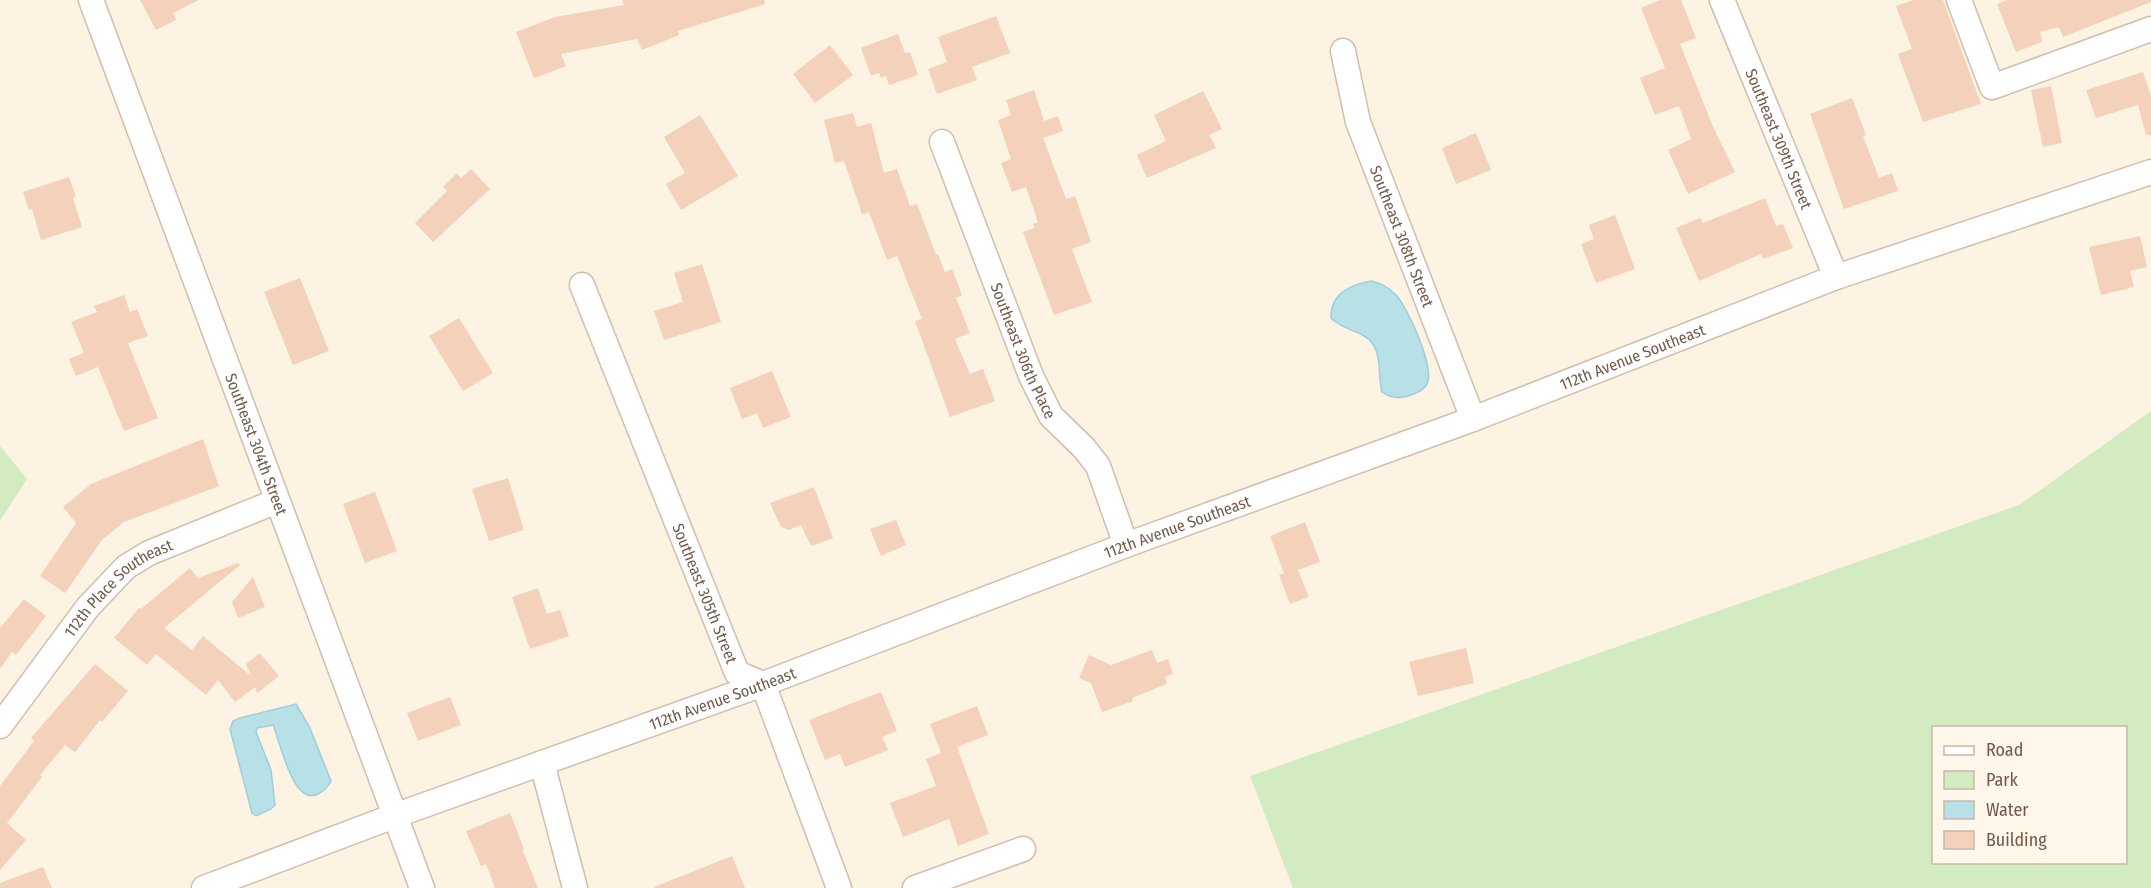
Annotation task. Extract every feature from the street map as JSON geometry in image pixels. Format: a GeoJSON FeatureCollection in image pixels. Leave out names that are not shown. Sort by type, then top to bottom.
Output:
{"type":"FeatureCollection","features":[{"type":"Feature","properties":{"kind":"street","name":"Southeast 304th Street"},"geometry":{"type":"LineString","coordinates":[[91,0],[422,888]]}},
{"type":"Feature","properties":{"kind":"street","name":"Southeast 309th Street"},"geometry":{"type":"LineString","coordinates":[[1722,0],[1836,277]]}},
{"type":"Feature","properties":{"kind":"street"},"geometry":{"type":"LineString","coordinates":[[1959,0],[1992,87],[2151,29]]}},
{"type":"Feature","properties":{"kind":"street","name":"Southeast 308th Street"},"geometry":{"type":"LineString","coordinates":[[1343,51],[1358,122],[1473,419]]}},
{"type":"Feature","properties":{"kind":"street","name":"Southeast 306th Place"},"geometry":{"type":"LineString","coordinates":[[942,142],[1030,376],[1051,416],[1098,465],[1126,545]]}},
{"type":"Feature","properties":{"kind":"street","name":"112th Avenue Southeast"},"geometry":{"type":"LineString","coordinates":[[204,888],[394,816],[763,684],[1126,545],[1473,419],[1836,277],[2151,171]]}},
{"type":"Feature","properties":{"kind":"street","name":"Southeast 305th Street"},"geometry":{"type":"LineString","coordinates":[[582,285],[737,673],[763,684]]}},
{"type":"Feature","properties":{"kind":"street","name":"112th Place Southeast"},"geometry":{"type":"LineString","coordinates":[[0,726],[88,607],[126,567],[149,553],[277,501]]}},
{"type":"Feature","properties":{"kind":"street"},"geometry":{"type":"LineString","coordinates":[[763,684],[839,888]]}},
{"type":"Feature","properties":{"kind":"street"},"geometry":{"type":"LineString","coordinates":[[542,763],[575,888]]}},
{"type":"Feature","properties":{"kind":"street"},"geometry":{"type":"LineString","coordinates":[[915,888],[1023,849]]}},
{"type":"Feature","properties":{"kind":"green space"},"geometry":{"type":"Polygon","coordinates":[[[2151,411],[2151,888],[1293,888],[1250,776],[2019,505],[2151,411]]]}},
{"type":"Feature","properties":{"kind":"green space"},"geometry":{"type":"Polygon","coordinates":[[[0,446],[27,479],[0,521],[0,446]]]}},
{"type":"Feature","properties":{"kind":"water"},"geometry":{"type":"Polygon","coordinates":[[[1372,281],[1385,286],[1396,295],[1419,338],[1428,376],[1426,386],[1414,394],[1398,398],[1382,392],[1379,361],[1375,347],[1364,336],[1331,318],[1334,303],[1343,292],[1372,281]]]}},
{"type":"Feature","properties":{"kind":"water"},"geometry":{"type":"Polygon","coordinates":[[[296,704],[310,728],[331,781],[326,789],[318,794],[309,795],[301,791],[289,770],[273,725],[257,728],[256,732],[271,770],[275,805],[256,816],[252,813],[230,729],[233,721],[240,718],[296,704]]]}},
{"type":"Feature","properties":{"kind":"building"},"geometry":{"type":"Polygon","coordinates":[[[140,0],[199,0],[173,13],[176,20],[156,30],[140,0]]]}},
{"type":"Feature","properties":{"kind":"building"},"geometry":{"type":"Polygon","coordinates":[[[622,0],[764,0],[765,4],[678,31],[679,35],[642,50],[637,39],[561,54],[566,66],[534,78],[516,32],[555,17],[624,5],[622,0]]]}},
{"type":"Feature","properties":{"kind":"building"},"geometry":{"type":"Polygon","coordinates":[[[1660,0],[1681,0],[1696,38],[1680,44],[1714,129],[1735,172],[1688,194],[1668,150],[1691,139],[1679,106],[1655,115],[1640,78],[1665,68],[1641,8],[1660,0]]]}},
{"type":"Feature","properties":{"kind":"building"},"geometry":{"type":"Polygon","coordinates":[[[1913,0],[1943,0],[1981,104],[1923,122],[1898,54],[1912,49],[1896,6],[1913,0]]]}},
{"type":"Feature","properties":{"kind":"building"},"geometry":{"type":"Polygon","coordinates":[[[2007,0],[2151,0],[2151,2],[2063,37],[2059,27],[2040,32],[2042,42],[2016,52],[1997,4],[2007,0]]]}},
{"type":"Feature","properties":{"kind":"building"},"geometry":{"type":"Polygon","coordinates":[[[996,16],[1010,53],[972,67],[977,80],[937,94],[928,69],[947,62],[938,37],[996,16]]]}},
{"type":"Feature","properties":{"kind":"building"},"geometry":{"type":"Polygon","coordinates":[[[898,34],[905,53],[910,52],[918,75],[889,85],[886,76],[881,78],[879,73],[871,76],[861,48],[898,34]]]}},
{"type":"Feature","properties":{"kind":"building"},"geometry":{"type":"Polygon","coordinates":[[[830,45],[853,75],[815,103],[793,74],[830,45]]]}},
{"type":"Feature","properties":{"kind":"building"},"geometry":{"type":"Polygon","coordinates":[[[2143,72],[2151,96],[2151,135],[2146,135],[2138,105],[2096,118],[2086,90],[2143,72]]]}},
{"type":"Feature","properties":{"kind":"building"},"geometry":{"type":"Polygon","coordinates":[[[2051,86],[2062,143],[2043,147],[2031,90],[2051,86]]]}},
{"type":"Feature","properties":{"kind":"building"},"geometry":{"type":"Polygon","coordinates":[[[1034,90],[1044,121],[1058,116],[1063,131],[1043,138],[1066,199],[1075,196],[1091,242],[1072,249],[1092,302],[1054,315],[1023,232],[1035,228],[1033,224],[1038,222],[1026,187],[1012,192],[1001,163],[1011,159],[998,120],[1011,115],[1006,100],[1034,90]]]}},
{"type":"Feature","properties":{"kind":"building"},"geometry":{"type":"Polygon","coordinates":[[[1203,91],[1222,129],[1209,135],[1216,148],[1147,178],[1137,155],[1166,141],[1154,115],[1203,91]]]}},
{"type":"Feature","properties":{"kind":"building"},"geometry":{"type":"Polygon","coordinates":[[[1852,98],[1879,178],[1892,173],[1898,191],[1844,209],[1810,114],[1852,98]]]}},
{"type":"Feature","properties":{"kind":"building"},"geometry":{"type":"Polygon","coordinates":[[[853,113],[857,127],[871,123],[884,173],[897,169],[910,206],[917,204],[936,255],[938,254],[945,272],[952,269],[962,295],[956,298],[970,333],[955,339],[970,374],[983,369],[995,401],[950,417],[915,321],[922,319],[897,256],[887,260],[869,212],[862,214],[844,161],[835,163],[824,120],[853,113]]]}},
{"type":"Feature","properties":{"kind":"building"},"geometry":{"type":"Polygon","coordinates":[[[700,115],[738,176],[681,210],[666,184],[685,173],[664,137],[700,115]]]}},
{"type":"Feature","properties":{"kind":"building"},"geometry":{"type":"Polygon","coordinates":[[[1476,133],[1491,170],[1456,184],[1442,148],[1476,133]]]}},
{"type":"Feature","properties":{"kind":"building"},"geometry":{"type":"Polygon","coordinates":[[[471,169],[490,189],[433,242],[415,223],[447,191],[443,187],[457,173],[461,178],[471,169]]]}},
{"type":"Feature","properties":{"kind":"building"},"geometry":{"type":"Polygon","coordinates":[[[69,177],[82,227],[41,240],[32,209],[29,210],[23,192],[69,177]]]}},
{"type":"Feature","properties":{"kind":"building"},"geometry":{"type":"Polygon","coordinates":[[[1765,198],[1776,226],[1783,224],[1793,248],[1763,259],[1761,254],[1699,281],[1676,228],[1700,218],[1703,223],[1765,198]]]}},
{"type":"Feature","properties":{"kind":"building"},"geometry":{"type":"Polygon","coordinates":[[[1615,215],[1635,269],[1596,283],[1581,244],[1594,239],[1589,225],[1615,215]]]}},
{"type":"Feature","properties":{"kind":"building"},"geometry":{"type":"Polygon","coordinates":[[[2140,236],[2147,267],[2130,271],[2134,287],[2101,295],[2089,247],[2140,236]]]}},
{"type":"Feature","properties":{"kind":"building"},"geometry":{"type":"Polygon","coordinates":[[[702,264],[721,322],[664,340],[654,311],[683,302],[674,273],[702,264]]]}},
{"type":"Feature","properties":{"kind":"building"},"geometry":{"type":"Polygon","coordinates":[[[300,278],[329,351],[293,365],[264,292],[300,278]]]}},
{"type":"Feature","properties":{"kind":"building"},"geometry":{"type":"Polygon","coordinates":[[[124,295],[130,312],[137,309],[148,336],[128,343],[158,418],[124,431],[98,367],[76,376],[69,359],[84,353],[71,322],[97,312],[94,306],[124,295]]]}},
{"type":"Feature","properties":{"kind":"building"},"geometry":{"type":"Polygon","coordinates":[[[459,318],[493,373],[463,391],[429,336],[459,318]]]}},
{"type":"Feature","properties":{"kind":"building"},"geometry":{"type":"Polygon","coordinates":[[[772,371],[791,417],[763,428],[757,413],[742,419],[730,388],[772,371]]]}},
{"type":"Feature","properties":{"kind":"building"},"geometry":{"type":"Polygon","coordinates":[[[203,439],[219,486],[124,522],[102,540],[65,593],[40,576],[76,523],[63,507],[91,484],[203,439]]]}},
{"type":"Feature","properties":{"kind":"building"},"geometry":{"type":"Polygon","coordinates":[[[508,478],[524,530],[489,541],[472,489],[508,478]]]}},
{"type":"Feature","properties":{"kind":"building"},"geometry":{"type":"Polygon","coordinates":[[[814,487],[833,538],[811,546],[801,525],[789,530],[781,527],[770,503],[814,487]]]}},
{"type":"Feature","properties":{"kind":"building"},"geometry":{"type":"Polygon","coordinates":[[[375,492],[397,551],[365,563],[343,504],[375,492]]]}},
{"type":"Feature","properties":{"kind":"building"},"geometry":{"type":"Polygon","coordinates":[[[896,520],[906,545],[881,556],[870,529],[896,520]]]}},
{"type":"Feature","properties":{"kind":"building"},"geometry":{"type":"Polygon","coordinates":[[[1305,522],[1320,562],[1298,570],[1309,597],[1290,604],[1279,575],[1284,573],[1270,536],[1305,522]]]}},
{"type":"Feature","properties":{"kind":"building"},"geometry":{"type":"Polygon","coordinates":[[[238,563],[240,565],[164,628],[192,650],[203,636],[251,676],[246,664],[260,653],[279,676],[257,693],[255,687],[235,702],[218,680],[206,695],[156,654],[147,665],[114,638],[139,608],[141,609],[190,568],[198,578],[238,563]]]}},
{"type":"Feature","properties":{"kind":"building"},"geometry":{"type":"Polygon","coordinates":[[[253,577],[265,607],[238,618],[232,602],[253,577]]]}},
{"type":"Feature","properties":{"kind":"building"},"geometry":{"type":"Polygon","coordinates":[[[538,588],[547,614],[560,610],[569,636],[530,649],[512,597],[538,588]]]}},
{"type":"Feature","properties":{"kind":"building"},"geometry":{"type":"Polygon","coordinates":[[[24,599],[46,616],[16,655],[12,652],[0,669],[0,628],[24,599]]]}},
{"type":"Feature","properties":{"kind":"building"},"geometry":{"type":"Polygon","coordinates":[[[1466,648],[1474,683],[1418,696],[1409,662],[1466,648]]]}},
{"type":"Feature","properties":{"kind":"building"},"geometry":{"type":"Polygon","coordinates":[[[1152,650],[1157,663],[1168,659],[1173,674],[1165,677],[1167,684],[1132,698],[1133,701],[1102,712],[1091,683],[1079,678],[1089,655],[1111,665],[1152,650]]]}},
{"type":"Feature","properties":{"kind":"building"},"geometry":{"type":"Polygon","coordinates":[[[95,664],[128,691],[102,722],[100,720],[75,752],[65,745],[40,775],[42,777],[7,823],[26,840],[0,870],[0,786],[34,741],[31,738],[95,664]]]}},
{"type":"Feature","properties":{"kind":"building"},"geometry":{"type":"Polygon","coordinates":[[[881,692],[897,731],[882,737],[888,750],[845,767],[840,754],[825,760],[809,720],[881,692]]]}},
{"type":"Feature","properties":{"kind":"building"},"geometry":{"type":"Polygon","coordinates":[[[450,697],[461,725],[418,741],[407,713],[450,697]]]}},
{"type":"Feature","properties":{"kind":"building"},"geometry":{"type":"Polygon","coordinates":[[[977,706],[988,735],[957,747],[989,834],[958,846],[949,819],[903,837],[890,803],[936,786],[926,759],[941,753],[930,724],[977,706]]]}},
{"type":"Feature","properties":{"kind":"building"},"geometry":{"type":"Polygon","coordinates":[[[510,813],[538,888],[495,888],[486,864],[481,866],[466,831],[510,813]]]}},
{"type":"Feature","properties":{"kind":"building"},"geometry":{"type":"Polygon","coordinates":[[[732,856],[745,888],[654,887],[732,856]]]}},
{"type":"Feature","properties":{"kind":"building"},"geometry":{"type":"Polygon","coordinates":[[[43,867],[52,888],[0,888],[0,883],[43,867]]]}}]}
